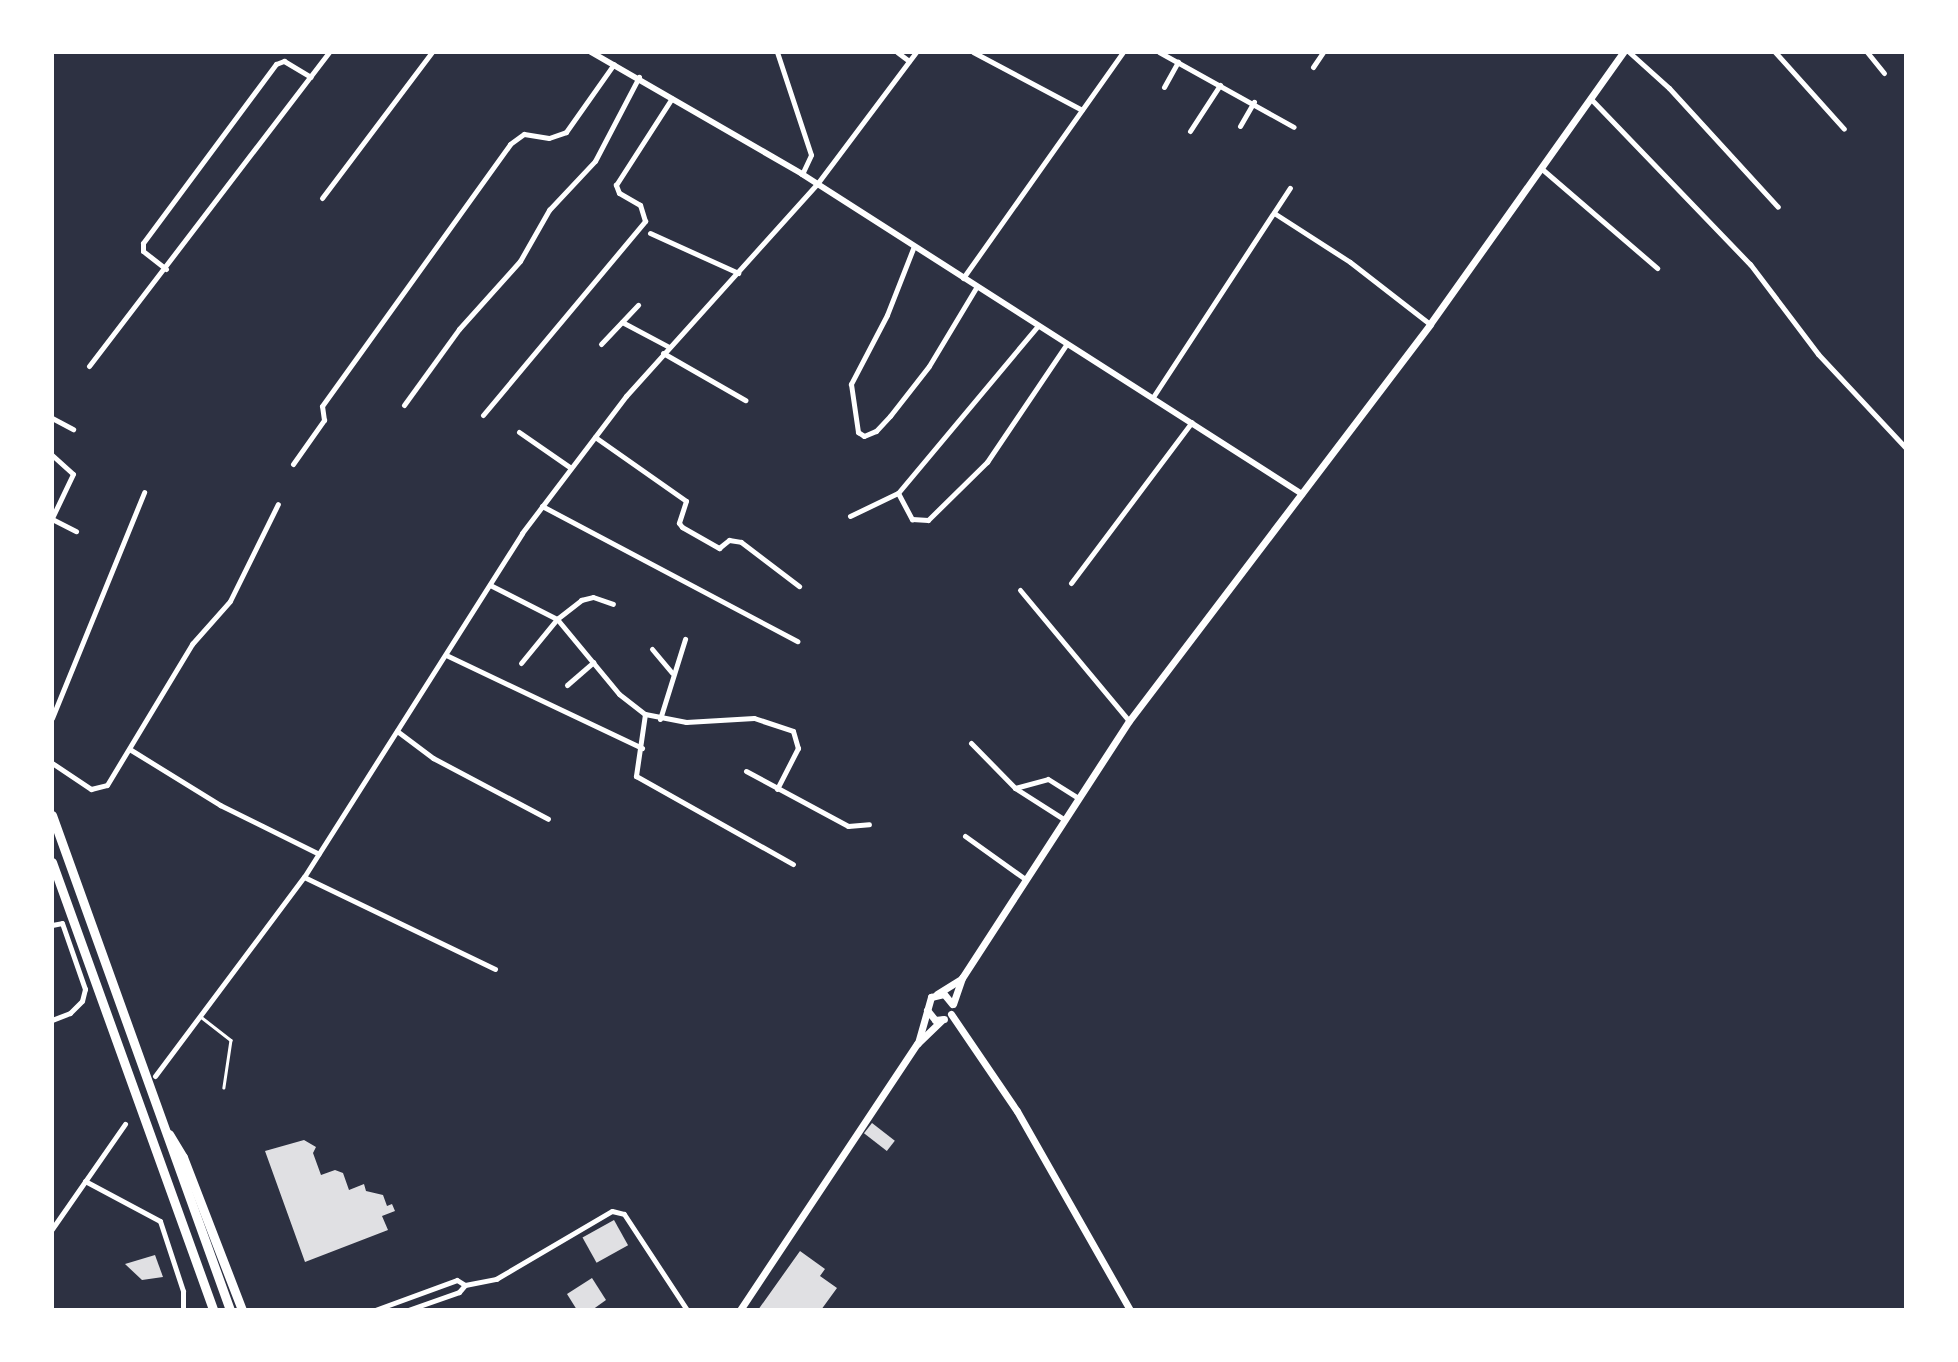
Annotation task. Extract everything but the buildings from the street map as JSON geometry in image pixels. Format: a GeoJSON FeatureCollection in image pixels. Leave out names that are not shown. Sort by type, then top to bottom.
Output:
{"type":"FeatureCollection","features":[{"type":"Feature","properties":{"kind":"highway"},"geometry":{"type":"LineString","coordinates":[[52,815],[230,1310]]}},
{"type":"Feature","properties":{"kind":"highway"},"geometry":{"type":"LineString","coordinates":[[52,862],[213,1310]]}},
{"type":"Feature","properties":{"kind":"highway"},"geometry":{"type":"LineString","coordinates":[[159,1118],[183,1157],[242,1310]]}},
{"type":"Feature","properties":{"kind":"main road"},"geometry":{"type":"LineString","coordinates":[[740,1310],[917,1044],[951,1014],[962,978],[1062,818],[1129,721],[1430,324],[1623,52]]}},
{"type":"Feature","properties":{"kind":"main road"},"geometry":{"type":"LineString","coordinates":[[917,1044],[927,1010],[937,994],[962,978]]}},
{"type":"Feature","properties":{"kind":"main road"},"geometry":{"type":"LineString","coordinates":[[937,994],[953,1004]]}},
{"type":"Feature","properties":{"kind":"main road"},"geometry":{"type":"LineString","coordinates":[[927,1010],[942,1020]]}},
{"type":"Feature","properties":{"kind":"main road"},"geometry":{"type":"LineString","coordinates":[[951,1014],[1017,1111],[1130,1310]]}},
{"type":"Feature","properties":{"kind":"street"},"geometry":{"type":"LineString","coordinates":[[89,366],[166,269],[329,52]]}},
{"type":"Feature","properties":{"kind":"street"},"geometry":{"type":"LineString","coordinates":[[322,198],[432,52]]}},
{"type":"Feature","properties":{"kind":"street"},"geometry":{"type":"LineString","coordinates":[[591,52],[639,76],[802,174],[1037,327],[1153,397],[1302,494]]}},
{"type":"Feature","properties":{"kind":"street"},"geometry":{"type":"LineString","coordinates":[[777,52],[811,155],[802,174]]}},
{"type":"Feature","properties":{"kind":"street"},"geometry":{"type":"LineString","coordinates":[[897,52],[909,61]]}},
{"type":"Feature","properties":{"kind":"street"},"geometry":{"type":"LineString","coordinates":[[155,1076],[304,877],[542,506],[663,353],[817,184],[916,52]]}},
{"type":"Feature","properties":{"kind":"street"},"geometry":{"type":"LineString","coordinates":[[974,52],[1082,110]]}},
{"type":"Feature","properties":{"kind":"street"},"geometry":{"type":"LineString","coordinates":[[964,278],[1123,52]]}},
{"type":"Feature","properties":{"kind":"street"},"geometry":{"type":"LineString","coordinates":[[1159,52],[1254,102],[1294,127]]}},
{"type":"Feature","properties":{"kind":"street"},"geometry":{"type":"LineString","coordinates":[[1313,67],[1323,52]]}},
{"type":"Feature","properties":{"kind":"street"},"geometry":{"type":"LineString","coordinates":[[1629,52],[1670,88],[1778,207]]}},
{"type":"Feature","properties":{"kind":"street"},"geometry":{"type":"LineString","coordinates":[[1775,52],[1844,129]]}},
{"type":"Feature","properties":{"kind":"street"},"geometry":{"type":"LineString","coordinates":[[1867,52],[1884,73]]}},
{"type":"Feature","properties":{"kind":"street"},"geometry":{"type":"LineString","coordinates":[[166,269],[143,251],[143,243],[267,76],[284,61],[312,77]]}},
{"type":"Feature","properties":{"kind":"street"},"geometry":{"type":"LineString","coordinates":[[1164,87],[1178,62]]}},
{"type":"Feature","properties":{"kind":"street"},"geometry":{"type":"LineString","coordinates":[[293,464],[324,420],[322,406],[510,144],[524,134],[549,138],[566,132],[614,64]]}},
{"type":"Feature","properties":{"kind":"street"},"geometry":{"type":"LineString","coordinates":[[404,405],[459,329],[520,261],[549,210],[595,161],[639,76]]}},
{"type":"Feature","properties":{"kind":"street"},"geometry":{"type":"LineString","coordinates":[[1190,131],[1220,85]]}},
{"type":"Feature","properties":{"kind":"street"},"geometry":{"type":"LineString","coordinates":[[483,415],[645,221],[640,205],[619,193],[616,185],[673,96]]}},
{"type":"Feature","properties":{"kind":"street"},"geometry":{"type":"LineString","coordinates":[[1590,98],[1750,264],[1818,354],[1906,448]]}},
{"type":"Feature","properties":{"kind":"street"},"geometry":{"type":"LineString","coordinates":[[1240,126],[1254,102]]}},
{"type":"Feature","properties":{"kind":"street"},"geometry":{"type":"LineString","coordinates":[[1542,169],[1657,268]]}},
{"type":"Feature","properties":{"kind":"street"},"geometry":{"type":"LineString","coordinates":[[1153,397],[1290,188]]}},
{"type":"Feature","properties":{"kind":"street"},"geometry":{"type":"LineString","coordinates":[[1274,213],[1350,262],[1430,324]]}},
{"type":"Feature","properties":{"kind":"street"},"geometry":{"type":"LineString","coordinates":[[650,233],[738,273]]}},
{"type":"Feature","properties":{"kind":"street"},"geometry":{"type":"LineString","coordinates":[[914,246],[887,315],[851,384],[858,432],[864,436],[883,424],[929,366],[977,286]]}},
{"type":"Feature","properties":{"kind":"street"},"geometry":{"type":"LineString","coordinates":[[601,344],[638,304]]}},
{"type":"Feature","properties":{"kind":"street"},"geometry":{"type":"LineString","coordinates":[[622,322],[669,346]]}},
{"type":"Feature","properties":{"kind":"street"},"geometry":{"type":"LineString","coordinates":[[850,516],[898,493],[1037,327]]}},
{"type":"Feature","properties":{"kind":"street"},"geometry":{"type":"LineString","coordinates":[[898,493],[912,519],[928,520],[987,461],[1066,345]]}},
{"type":"Feature","properties":{"kind":"street"},"geometry":{"type":"LineString","coordinates":[[663,353],[745,400]]}},
{"type":"Feature","properties":{"kind":"street"},"geometry":{"type":"LineString","coordinates":[[52,418],[73,429]]}},
{"type":"Feature","properties":{"kind":"street"},"geometry":{"type":"LineString","coordinates":[[1071,583],[1192,422]]}},
{"type":"Feature","properties":{"kind":"street"},"geometry":{"type":"LineString","coordinates":[[519,432],[571,468]]}},
{"type":"Feature","properties":{"kind":"street"},"geometry":{"type":"LineString","coordinates":[[595,437],[686,501],[678,523],[682,527],[719,548],[729,540],[741,542],[799,586]]}},
{"type":"Feature","properties":{"kind":"street"},"geometry":{"type":"LineString","coordinates":[[52,455],[73,474],[52,518],[76,531]]}},
{"type":"Feature","properties":{"kind":"street"},"geometry":{"type":"LineString","coordinates":[[52,718],[144,492]]}},
{"type":"Feature","properties":{"kind":"street"},"geometry":{"type":"LineString","coordinates":[[52,763],[100,790],[131,750],[192,644],[230,601],[278,504]]}},
{"type":"Feature","properties":{"kind":"street"},"geometry":{"type":"LineString","coordinates":[[542,506],[797,641]]}},
{"type":"Feature","properties":{"kind":"street"},"geometry":{"type":"LineString","coordinates":[[490,585],[557,619],[618,694],[645,714],[660,719],[687,722],[754,718],[793,731],[798,748],[777,789]]}},
{"type":"Feature","properties":{"kind":"street"},"geometry":{"type":"LineString","coordinates":[[1020,590],[1129,721]]}},
{"type":"Feature","properties":{"kind":"street"},"geometry":{"type":"LineString","coordinates":[[521,663],[557,619],[586,598],[613,604]]}},
{"type":"Feature","properties":{"kind":"street"},"geometry":{"type":"LineString","coordinates":[[660,719],[672,673],[685,639]]}},
{"type":"Feature","properties":{"kind":"street"},"geometry":{"type":"LineString","coordinates":[[652,649],[672,673]]}},
{"type":"Feature","properties":{"kind":"street"},"geometry":{"type":"LineString","coordinates":[[446,654],[642,748]]}},
{"type":"Feature","properties":{"kind":"street"},"geometry":{"type":"LineString","coordinates":[[568,685],[593,662]]}},
{"type":"Feature","properties":{"kind":"street"},"geometry":{"type":"LineString","coordinates":[[645,714],[636,776],[793,863]]}},
{"type":"Feature","properties":{"kind":"street"},"geometry":{"type":"LineString","coordinates":[[397,731],[433,758],[548,819]]}},
{"type":"Feature","properties":{"kind":"street"},"geometry":{"type":"LineString","coordinates":[[971,743],[1015,788],[1062,818]]}},
{"type":"Feature","properties":{"kind":"street"},"geometry":{"type":"LineString","coordinates":[[131,750],[220,805],[319,853]]}},
{"type":"Feature","properties":{"kind":"street"},"geometry":{"type":"LineString","coordinates":[[746,771],[848,826],[869,824]]}},
{"type":"Feature","properties":{"kind":"street"},"geometry":{"type":"LineString","coordinates":[[1015,788],[1048,779],[1077,797]]}},
{"type":"Feature","properties":{"kind":"street"},"geometry":{"type":"LineString","coordinates":[[965,836],[1025,879]]}},
{"type":"Feature","properties":{"kind":"street"},"geometry":{"type":"LineString","coordinates":[[304,877],[495,969]]}},
{"type":"Feature","properties":{"kind":"street"},"geometry":{"type":"LineString","coordinates":[[52,925],[62,923],[85,995],[65,1017],[52,1020]]}},
{"type":"Feature","properties":{"kind":"street"},"geometry":{"type":"LineString","coordinates":[[52,1229],[125,1124]]}},
{"type":"Feature","properties":{"kind":"street"},"geometry":{"type":"LineString","coordinates":[[85,1181],[160,1221],[183,1291],[183,1310]]}},
{"type":"Feature","properties":{"kind":"street"},"geometry":{"type":"LineString","coordinates":[[408,1310],[459,1292],[465,1285],[496,1279],[607,1212],[618,1211],[687,1310]]}},
{"type":"Feature","properties":{"kind":"street"},"geometry":{"type":"LineString","coordinates":[[375,1310],[457,1280],[465,1285]]}},
{"type":"Feature","properties":{"kind":"lane"},"geometry":{"type":"LineString","coordinates":[[200,1016],[231,1040],[224,1087]]}}]}
